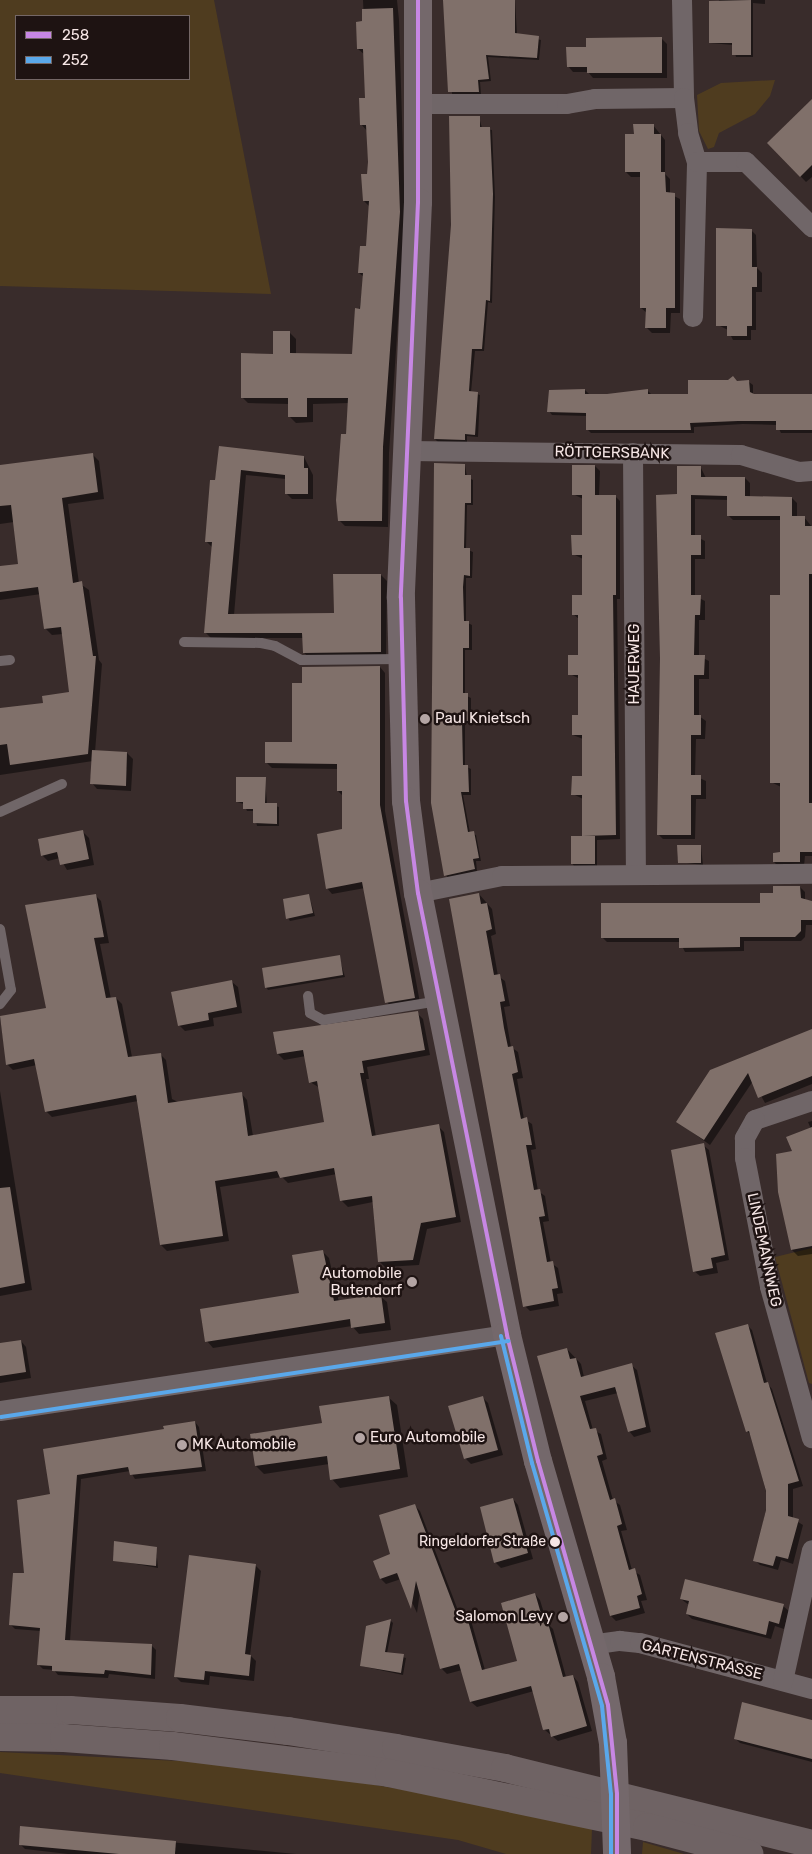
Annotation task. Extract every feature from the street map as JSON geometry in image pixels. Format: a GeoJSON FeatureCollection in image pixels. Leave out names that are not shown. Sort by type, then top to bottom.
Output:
{"type":"FeatureCollection","features":[{"type":"Feature","properties":{"kind":"highway"},"geometry":{"type":"LineString","coordinates":[[0,1710],[70,1710],[180,1718],[288,1731],[387,1747],[505,1768],[812,1844]]}},
{"type":"Feature","properties":{"kind":"highway"},"geometry":{"type":"LineString","coordinates":[[0,1737],[64,1738],[173,1746],[389,1772],[647,1827],[749,1854]]}},
{"type":"Feature","properties":{"kind":"street"},"geometry":{"type":"LineString","coordinates":[[418,0],[419,104],[409,451],[401,598],[406,801],[418,893],[507,1335],[538,1460],[590,1645],[601,1677],[613,1743],[617,1854]]}},
{"type":"Feature","properties":{"kind":"street"},"geometry":{"type":"LineString","coordinates":[[682,0],[684,98],[688,132],[697,162],[693,317]]}},
{"type":"Feature","properties":{"kind":"street"},"geometry":{"type":"LineString","coordinates":[[419,104],[567,104],[595,99],[684,98]]}},
{"type":"Feature","properties":{"kind":"street"},"geometry":{"type":"LineString","coordinates":[[697,162],[746,162],[812,226]]}},
{"type":"Feature","properties":{"kind":"street","name":"RÖTTGERSBANK"},"geometry":{"type":"LineString","coordinates":[[409,451],[741,455],[800,472],[812,471]]}},
{"type":"Feature","properties":{"kind":"street","name":"HAUERWEG"},"geometry":{"type":"LineString","coordinates":[[633,453],[636,875]]}},
{"type":"Feature","properties":{"kind":"street"},"geometry":{"type":"LineString","coordinates":[[418,893],[502,876],[812,874]]}},
{"type":"Feature","properties":{"kind":"street","name":"LINDEMANNWEG"},"geometry":{"type":"LineString","coordinates":[[812,1101],[756,1120],[745,1138],[745,1158],[770,1287],[812,1438]]}},
{"type":"Feature","properties":{"kind":"street"},"geometry":{"type":"LineString","coordinates":[[0,1411],[507,1335]]}},
{"type":"Feature","properties":{"kind":"street"},"geometry":{"type":"LineString","coordinates":[[783,1681],[812,1550]]}},
{"type":"Feature","properties":{"kind":"street","name":"GARTENSTRASSE"},"geometry":{"type":"LineString","coordinates":[[590,1645],[620,1641],[640,1643],[812,1689]]}},
{"type":"Feature","properties":{"kind":"lane"},"geometry":{"type":"LineString","coordinates":[[184,642],[260,643],[275,646],[301,660],[402,660]]}},
{"type":"Feature","properties":{"kind":"lane"},"geometry":{"type":"LineString","coordinates":[[0,812],[62,784]]}},
{"type":"Feature","properties":{"kind":"lane"},"geometry":{"type":"LineString","coordinates":[[0,928],[11,990],[0,1004]]}},
{"type":"Feature","properties":{"kind":"lane"},"geometry":{"type":"LineString","coordinates":[[308,996],[310,1013],[323,1020],[440,1000]]}},
{"type":"Feature","properties":{"kind":"shaded area"},"geometry":{"type":"Polygon","coordinates":[[[0,0],[214,0],[271,294],[0,286],[0,0]]]}},
{"type":"Feature","properties":{"kind":"shaded area"},"geometry":{"type":"Polygon","coordinates":[[[775,80],[770,96],[755,114],[719,133],[714,147],[708,149],[699,131],[697,95],[721,83],[775,80]]]}},
{"type":"Feature","properties":{"kind":"shaded area"},"geometry":{"type":"Polygon","coordinates":[[[812,1248],[812,1384],[809,1383],[775,1257],[812,1248]]]}},
{"type":"Feature","properties":{"kind":"shaded area"},"geometry":{"type":"Polygon","coordinates":[[[0,1752],[198,1762],[321,1776],[411,1791],[592,1829],[591,1854],[506,1854],[458,1840],[0,1773],[0,1752]]]}},
{"type":"Feature","properties":{"kind":"shaded area"},"geometry":{"type":"Polygon","coordinates":[[[643,1842],[684,1854],[642,1854],[643,1842]]]}},
{"type":"Feature","properties":{"kind":"building"},"geometry":{"type":"Polygon","coordinates":[[[443,0],[515,0],[515,33],[539,36],[537,58],[486,55],[489,79],[478,80],[479,92],[448,92],[443,0]]]}},
{"type":"Feature","properties":{"kind":"building"},"geometry":{"type":"Polygon","coordinates":[[[751,0],[751,55],[732,55],[732,43],[709,43],[709,1],[751,0]]]}},
{"type":"Feature","properties":{"kind":"building"},"geometry":{"type":"Polygon","coordinates":[[[393,8],[400,212],[383,447],[382,521],[338,521],[336,500],[341,434],[346,434],[348,398],[307,398],[307,417],[288,417],[288,398],[241,398],[241,353],[273,354],[273,331],[290,331],[290,353],[352,354],[355,308],[360,309],[363,273],[358,273],[360,246],[366,246],[369,201],[363,201],[361,174],[367,174],[368,162],[366,125],[360,125],[359,98],[365,98],[363,49],[357,49],[356,22],[362,21],[362,9],[393,8]]]}},
{"type":"Feature","properties":{"kind":"building"},"geometry":{"type":"Polygon","coordinates":[[[662,37],[662,73],[587,73],[587,67],[567,67],[566,47],[586,47],[586,38],[662,37]]]}},
{"type":"Feature","properties":{"kind":"building"},"geometry":{"type":"Polygon","coordinates":[[[812,99],[812,165],[800,177],[767,143],[812,99]]]}},
{"type":"Feature","properties":{"kind":"building"},"geometry":{"type":"Polygon","coordinates":[[[449,116],[480,116],[480,127],[490,127],[493,194],[490,301],[486,300],[482,349],[472,349],[469,391],[478,392],[475,435],[465,434],[465,440],[434,439],[451,225],[449,116]]]}},
{"type":"Feature","properties":{"kind":"building"},"geometry":{"type":"Polygon","coordinates":[[[633,124],[654,124],[654,134],[661,134],[661,172],[665,172],[666,192],[675,193],[675,308],[666,308],[666,328],[645,328],[646,308],[640,308],[640,172],[625,172],[625,134],[634,134],[633,124]]]}},
{"type":"Feature","properties":{"kind":"building"},"geometry":{"type":"Polygon","coordinates":[[[716,228],[752,229],[752,267],[757,267],[757,287],[752,287],[752,326],[747,326],[747,336],[727,336],[727,326],[716,326],[716,228]]]}},
{"type":"Feature","properties":{"kind":"building"},"geometry":{"type":"Polygon","coordinates":[[[733,376],[737,381],[749,380],[750,392],[754,394],[812,394],[812,430],[776,430],[776,421],[738,421],[690,423],[691,430],[586,430],[586,413],[547,412],[549,390],[585,389],[585,394],[607,394],[648,389],[648,394],[688,394],[688,380],[728,380],[733,376]]]}},
{"type":"Feature","properties":{"kind":"building"},"geometry":{"type":"Polygon","coordinates":[[[219,446],[304,456],[304,468],[308,468],[308,494],[285,494],[285,475],[241,470],[228,614],[334,613],[333,574],[381,574],[381,652],[303,653],[302,633],[204,633],[212,542],[205,542],[210,480],[215,480],[219,446]]]}},
{"type":"Feature","properties":{"kind":"building"},"geometry":{"type":"Polygon","coordinates":[[[93,453],[98,492],[62,498],[73,583],[82,581],[93,656],[96,656],[88,754],[10,765],[7,744],[0,745],[0,708],[43,703],[42,696],[69,692],[61,627],[44,629],[38,587],[0,592],[0,566],[18,564],[11,505],[0,506],[0,465],[93,453]]]}},
{"type":"Feature","properties":{"kind":"building"},"geometry":{"type":"Polygon","coordinates":[[[434,463],[465,464],[465,475],[471,475],[471,503],[465,503],[464,548],[470,548],[470,576],[464,575],[463,587],[464,621],[469,621],[469,648],[463,648],[463,693],[468,693],[468,721],[462,721],[463,765],[468,765],[469,792],[461,792],[468,832],[474,831],[479,858],[473,859],[475,869],[444,876],[431,803],[434,463]]]}},
{"type":"Feature","properties":{"kind":"building"},"geometry":{"type":"Polygon","coordinates":[[[572,465],[595,465],[595,495],[616,495],[616,595],[613,595],[616,835],[582,836],[582,795],[571,795],[572,776],[582,776],[582,735],[572,735],[572,715],[578,715],[578,675],[568,675],[568,655],[578,655],[578,615],[572,615],[572,595],[582,595],[582,555],[572,555],[571,535],[582,535],[582,495],[572,495],[572,465]]]}},
{"type":"Feature","properties":{"kind":"building"},"geometry":{"type":"Polygon","coordinates":[[[677,466],[701,466],[701,477],[745,477],[745,496],[792,497],[792,516],[805,516],[805,526],[812,526],[812,574],[809,574],[809,803],[812,803],[812,852],[800,852],[800,862],[773,862],[773,853],[780,852],[780,783],[770,783],[770,595],[780,595],[780,516],[727,516],[727,496],[691,495],[691,535],[701,535],[701,555],[691,555],[691,595],[701,595],[700,615],[695,615],[694,655],[705,655],[704,675],[694,675],[694,715],[701,715],[701,735],[691,735],[691,775],[701,775],[701,795],[691,795],[691,835],[657,835],[660,658],[656,495],[677,494],[677,466]]]}},
{"type":"Feature","properties":{"kind":"building"},"geometry":{"type":"Polygon","coordinates":[[[380,666],[380,805],[415,998],[385,1003],[362,882],[326,889],[317,834],[342,829],[342,791],[337,791],[337,764],[265,763],[265,742],[292,742],[292,683],[302,683],[302,667],[380,666]]]}},
{"type":"Feature","properties":{"kind":"building"},"geometry":{"type":"Polygon","coordinates":[[[92,750],[127,752],[126,786],[90,784],[92,750]]]}},
{"type":"Feature","properties":{"kind":"building"},"geometry":{"type":"Polygon","coordinates":[[[236,777],[266,777],[265,803],[277,803],[277,824],[253,823],[253,809],[243,809],[243,802],[236,802],[236,777]]]}},
{"type":"Feature","properties":{"kind":"building"},"geometry":{"type":"Polygon","coordinates":[[[83,830],[89,859],[60,865],[57,852],[41,856],[38,839],[83,830]]]}},
{"type":"Feature","properties":{"kind":"building"},"geometry":{"type":"Polygon","coordinates":[[[571,836],[595,836],[595,864],[571,864],[571,836]]]}},
{"type":"Feature","properties":{"kind":"building"},"geometry":{"type":"Polygon","coordinates":[[[677,845],[701,845],[701,863],[678,863],[677,845]]]}},
{"type":"Feature","properties":{"kind":"building"},"geometry":{"type":"Polygon","coordinates":[[[773,886],[800,886],[801,898],[812,901],[812,920],[801,920],[801,931],[795,937],[740,937],[740,947],[679,948],[679,938],[601,938],[601,903],[760,903],[760,893],[773,893],[773,886]]]}},
{"type":"Feature","properties":{"kind":"building"},"geometry":{"type":"Polygon","coordinates":[[[479,893],[481,904],[487,903],[492,929],[486,931],[494,975],[500,974],[505,1001],[500,1002],[504,1028],[508,1047],[513,1046],[518,1072],[512,1074],[521,1119],[527,1117],[532,1145],[526,1145],[534,1190],[540,1189],[545,1216],[539,1217],[547,1262],[553,1261],[558,1288],[552,1289],[554,1301],[523,1307],[449,899],[479,893]]]}},
{"type":"Feature","properties":{"kind":"building"},"geometry":{"type":"Polygon","coordinates":[[[96,894],[104,937],[94,938],[106,998],[116,997],[128,1057],[161,1053],[168,1103],[242,1092],[248,1136],[324,1122],[317,1081],[309,1083],[303,1050],[277,1054],[273,1032],[418,1011],[425,1050],[362,1061],[364,1073],[360,1073],[372,1136],[439,1124],[456,1217],[421,1223],[413,1260],[378,1262],[372,1196],[340,1201],[334,1168],[280,1178],[277,1171],[215,1181],[223,1236],[160,1245],[136,1095],[45,1112],[34,1059],[6,1065],[0,1016],[46,1008],[25,905],[96,894]]]}},
{"type":"Feature","properties":{"kind":"building"},"geometry":{"type":"Polygon","coordinates":[[[309,894],[313,913],[286,919],[283,899],[309,894]]]}},
{"type":"Feature","properties":{"kind":"building"},"geometry":{"type":"Polygon","coordinates":[[[340,955],[343,975],[265,988],[262,968],[340,955]]]}},
{"type":"Feature","properties":{"kind":"building"},"geometry":{"type":"Polygon","coordinates":[[[232,980],[237,1007],[208,1013],[209,1020],[178,1026],[171,992],[232,980]]]}},
{"type":"Feature","properties":{"kind":"building"},"geometry":{"type":"Polygon","coordinates":[[[812,1029],[812,1076],[758,1098],[748,1073],[704,1140],[676,1122],[710,1070],[812,1029]]]}},
{"type":"Feature","properties":{"kind":"building"},"geometry":{"type":"Polygon","coordinates":[[[812,1127],[812,1246],[791,1250],[778,1192],[776,1154],[792,1151],[786,1137],[812,1127]]]}},
{"type":"Feature","properties":{"kind":"building"},"geometry":{"type":"Polygon","coordinates":[[[704,1143],[725,1255],[711,1258],[713,1268],[693,1272],[671,1150],[704,1143]]]}},
{"type":"Feature","properties":{"kind":"building"},"geometry":{"type":"Polygon","coordinates":[[[10,1187],[25,1283],[0,1288],[0,1188],[10,1187]]]}},
{"type":"Feature","properties":{"kind":"building"},"geometry":{"type":"Polygon","coordinates":[[[323,1250],[334,1301],[381,1294],[385,1323],[351,1328],[350,1319],[205,1342],[200,1309],[299,1293],[292,1255],[323,1250]]]}},
{"type":"Feature","properties":{"kind":"building"},"geometry":{"type":"Polygon","coordinates":[[[748,1324],[764,1383],[768,1382],[799,1481],[788,1484],[788,1516],[799,1519],[788,1559],[776,1556],[773,1566],[753,1561],[766,1510],[766,1491],[749,1431],[746,1432],[715,1333],[748,1324]]]}},
{"type":"Feature","properties":{"kind":"building"},"geometry":{"type":"Polygon","coordinates":[[[21,1340],[26,1372],[0,1376],[0,1343],[21,1340]]]}},
{"type":"Feature","properties":{"kind":"building"},"geometry":{"type":"Polygon","coordinates":[[[567,1348],[570,1359],[576,1358],[581,1377],[632,1363],[646,1427],[628,1432],[615,1387],[580,1396],[590,1429],[596,1428],[603,1454],[597,1456],[610,1500],[615,1498],[622,1524],[617,1526],[629,1570],[635,1568],[642,1594],[637,1596],[640,1608],[610,1616],[537,1356],[567,1348]]]}},
{"type":"Feature","properties":{"kind":"building","name":"Euro Automobile"},"geometry":{"type":"Polygon","coordinates":[[[389,1396],[400,1469],[330,1480],[327,1456],[255,1466],[250,1434],[322,1423],[319,1406],[389,1396]]]}},
{"type":"Feature","properties":{"kind":"building"},"geometry":{"type":"Polygon","coordinates":[[[483,1396],[498,1450],[464,1459],[448,1406],[483,1396]]]}},
{"type":"Feature","properties":{"kind":"building"},"geometry":{"type":"Polygon","coordinates":[[[195,1421],[202,1467],[130,1475],[128,1467],[77,1475],[65,1640],[152,1644],[151,1675],[105,1670],[104,1674],[52,1671],[52,1666],[37,1665],[40,1628],[9,1625],[13,1573],[24,1573],[17,1500],[50,1494],[43,1449],[164,1429],[163,1426],[195,1421]]]}},
{"type":"Feature","properties":{"kind":"building"},"geometry":{"type":"Polygon","coordinates":[[[513,1498],[528,1553],[494,1563],[480,1507],[513,1498]]]}},
{"type":"Feature","properties":{"kind":"building"},"geometry":{"type":"Polygon","coordinates":[[[415,1504],[456,1612],[465,1610],[482,1670],[517,1661],[501,1603],[535,1593],[544,1624],[548,1623],[563,1677],[573,1675],[587,1726],[551,1737],[549,1729],[543,1730],[531,1686],[470,1702],[459,1664],[440,1669],[416,1581],[411,1609],[397,1573],[380,1579],[373,1561],[390,1554],[379,1515],[415,1504]]]}},
{"type":"Feature","properties":{"kind":"building"},"geometry":{"type":"Polygon","coordinates":[[[114,1541],[157,1547],[156,1566],[113,1561],[114,1541]]]}},
{"type":"Feature","properties":{"kind":"building"},"geometry":{"type":"Polygon","coordinates":[[[189,1555],[256,1564],[245,1654],[251,1655],[249,1676],[205,1671],[204,1680],[174,1677],[189,1555]]]}},
{"type":"Feature","properties":{"kind":"building"},"geometry":{"type":"Polygon","coordinates":[[[685,1579],[784,1604],[779,1624],[769,1621],[766,1635],[686,1614],[689,1601],[680,1599],[685,1579]]]}},
{"type":"Feature","properties":{"kind":"building"},"geometry":{"type":"Polygon","coordinates":[[[391,1619],[385,1652],[404,1654],[401,1673],[360,1666],[366,1626],[391,1619]]]}},
{"type":"Feature","properties":{"kind":"building"},"geometry":{"type":"Polygon","coordinates":[[[742,1702],[812,1720],[812,1759],[734,1739],[742,1702]]]}},
{"type":"Feature","properties":{"kind":"building"},"geometry":{"type":"Polygon","coordinates":[[[20,1826],[176,1841],[175,1854],[119,1854],[19,1845],[20,1826]]]}},
{"type":"Feature","properties":{"kind":"transit line","name":"258"},"geometry":{"type":"LineString","coordinates":[[418,0],[418,202],[401,598],[406,801],[418,893],[507,1335],[538,1461],[608,1705],[617,1794],[617,1854]]}},
{"type":"Feature","properties":{"kind":"transit line","name":"252"},"geometry":{"type":"LineString","coordinates":[[501,1336],[532,1463],[602,1706],[611,1794],[611,1854]]}},
{"type":"Feature","properties":{"kind":"transit line","name":"252"},"geometry":{"type":"LineString","coordinates":[[1,1417],[508,1341]]}},
{"type":"Feature","properties":{"kind":"place","name":"Paul Knietsch"},"geometry":{"type":"Point","coordinates":[425,719]}},
{"type":"Feature","properties":{"kind":"place","name":"Automobile Butendorf"},"geometry":{"type":"Point","coordinates":[412,1282]}},
{"type":"Feature","properties":{"kind":"place","name":"Euro Automobile"},"geometry":{"type":"Point","coordinates":[360,1438]}},
{"type":"Feature","properties":{"kind":"place","name":"MK Automobile"},"geometry":{"type":"Point","coordinates":[182,1445]}},
{"type":"Feature","properties":{"kind":"place","name":"Ringeldorfer Straße"},"geometry":{"type":"Point","coordinates":[555,1542]}},
{"type":"Feature","properties":{"kind":"place","name":"Salomon Levy"},"geometry":{"type":"Point","coordinates":[563,1617]}}]}
